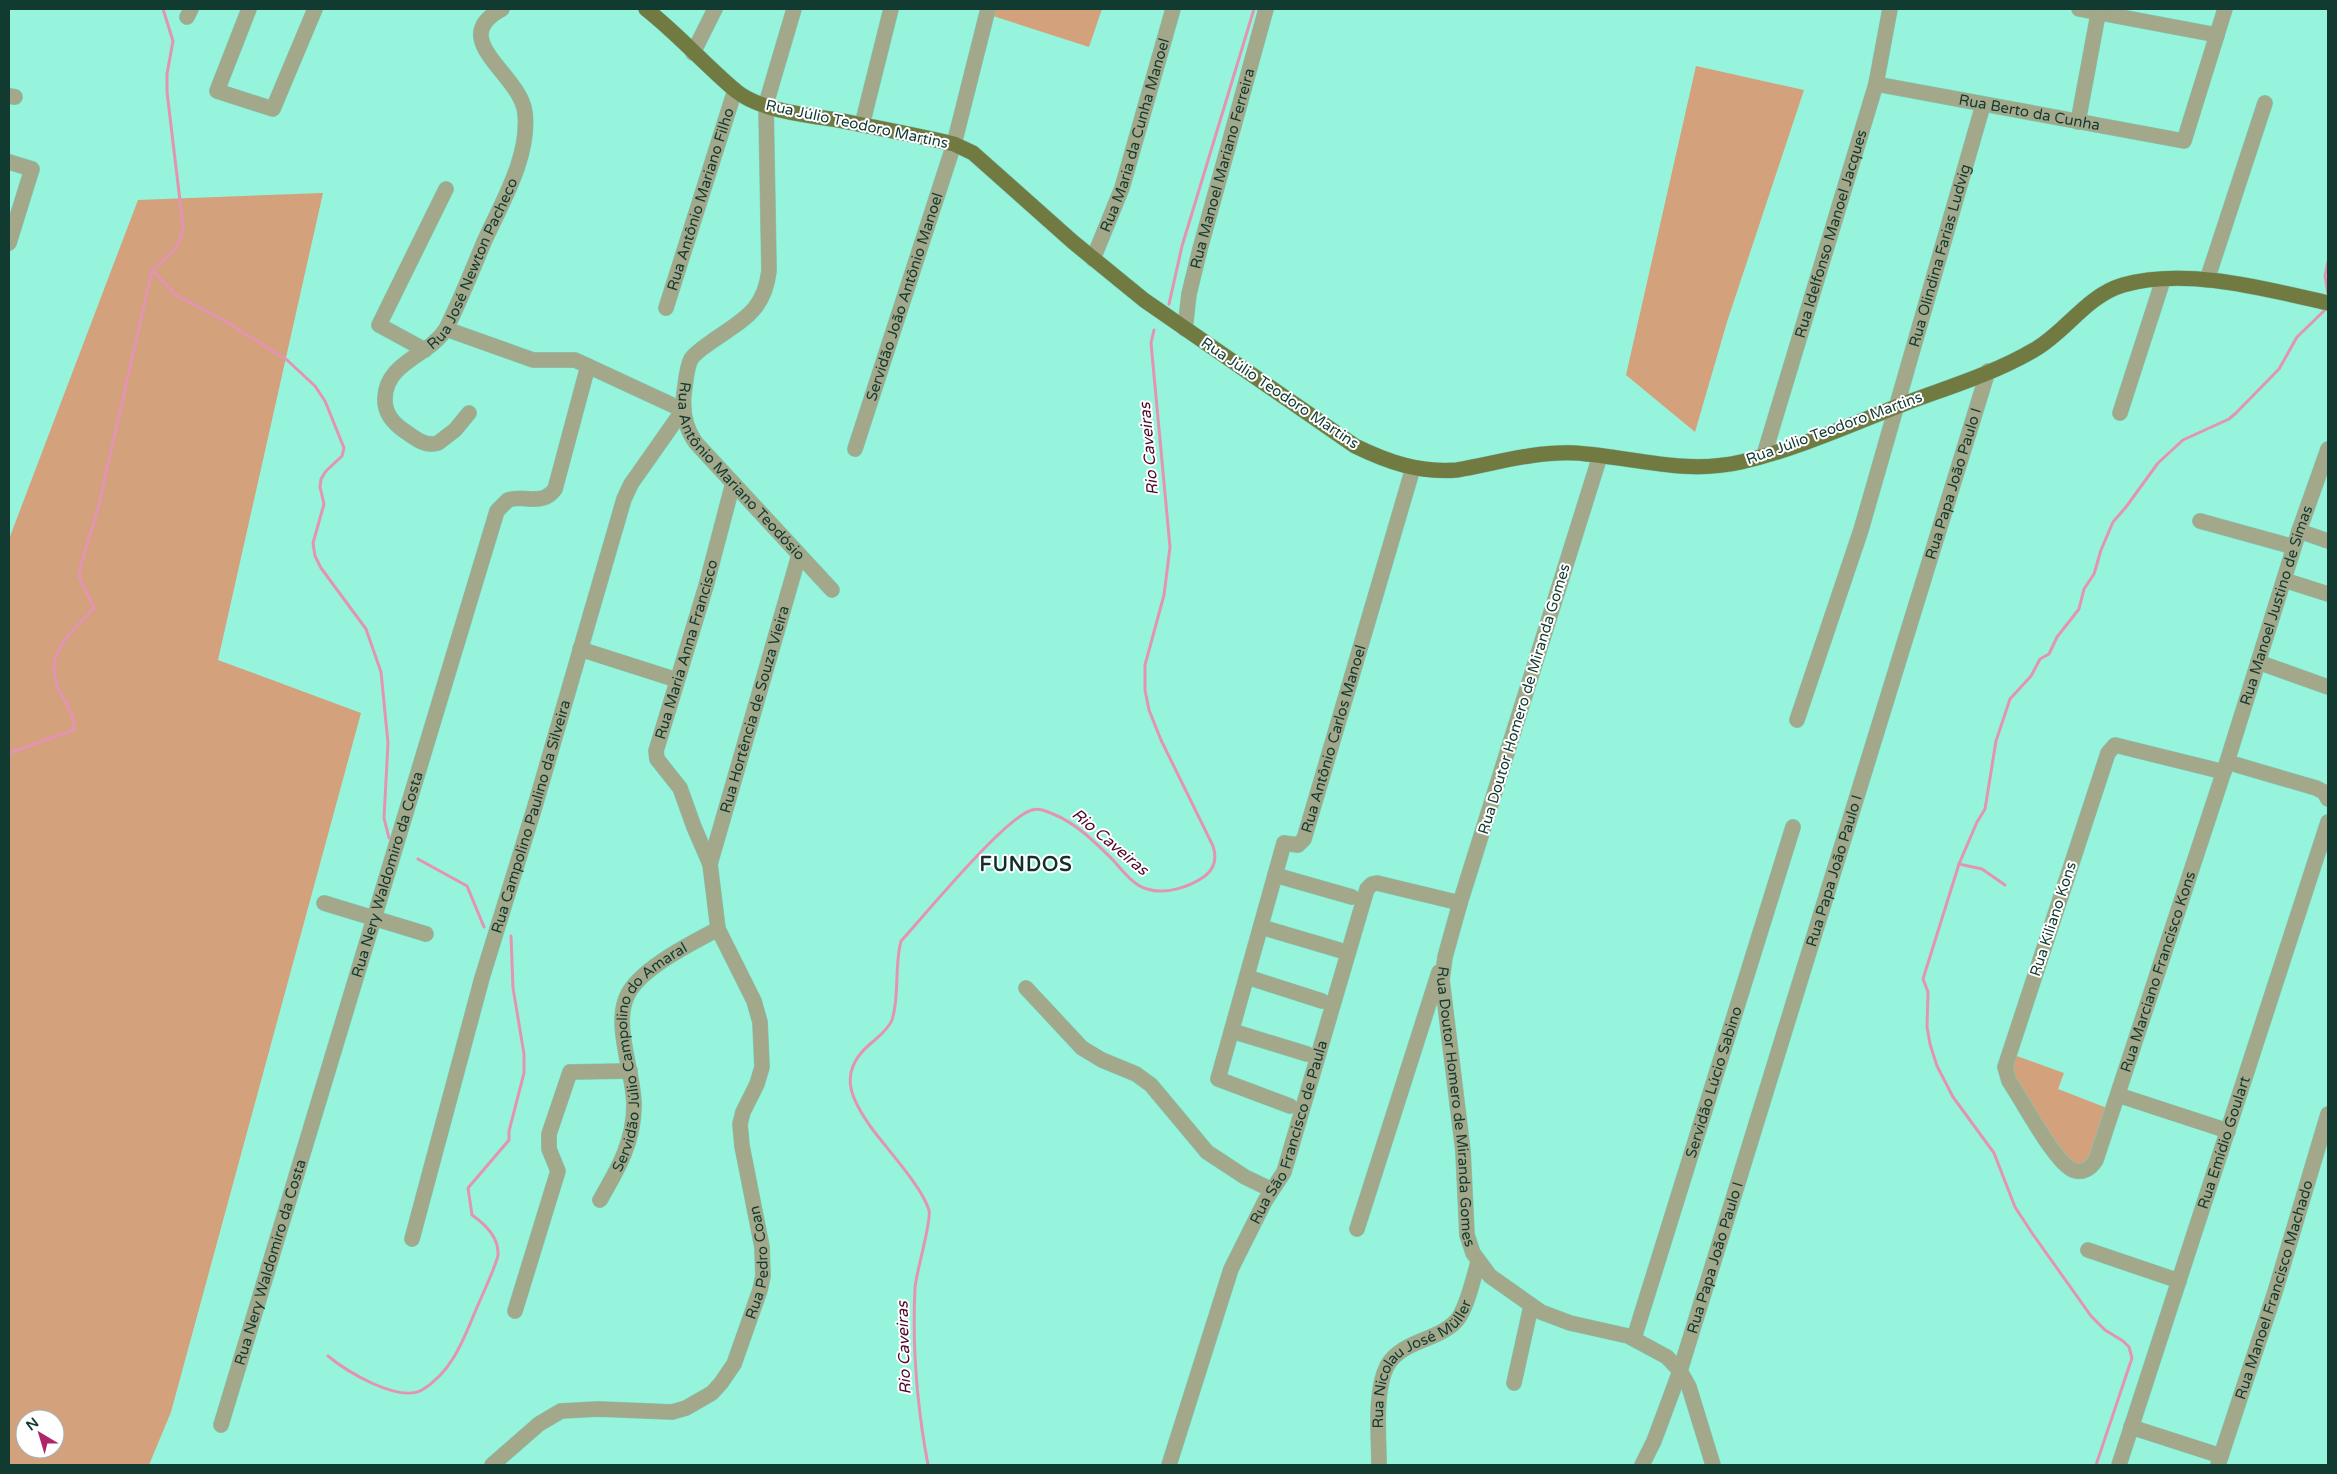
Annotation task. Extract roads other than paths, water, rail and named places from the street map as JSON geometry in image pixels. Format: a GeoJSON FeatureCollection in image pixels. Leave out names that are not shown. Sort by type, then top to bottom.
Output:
{"type":"FeatureCollection","features":[{"type":"Feature","properties":{"kind":"main road","name":"Rua Júlio Teodoro Martins"},"geometry":{"type":"LineString","coordinates":[[646,9],[735,90],[753,100],[783,110],[954,144],[973,153],[1093,259],[1144,300],[1354,446],[1385,460],[1413,468],[1443,471],[1457,470],[1544,453],[1600,456],[1698,468],[1735,463],[1764,455],[1988,371],[2044,344],[2094,300],[2112,289],[2134,283],[2163,280],[2225,281],[2328,303]]}},
{"type":"Feature","properties":{"kind":"street"},"geometry":{"type":"LineString","coordinates":[[249,9],[217,91],[273,109],[315,9]]}},
{"type":"Feature","properties":{"kind":"street","name":"Rua José Newton Pacheco"},"geometry":{"type":"LineString","coordinates":[[469,413],[455,430],[438,444],[431,445],[415,438],[400,428],[388,414],[385,396],[389,379],[399,368],[436,342],[446,329],[513,177],[523,136],[525,114],[519,93],[485,51],[480,37],[484,21],[488,16],[502,9]]}},
{"type":"Feature","properties":{"kind":"street"},"geometry":{"type":"LineString","coordinates":[[693,53],[715,9]]}},
{"type":"Feature","properties":{"kind":"street","name":"Rua Antônio Mariano Teodósio"},"geometry":{"type":"LineString","coordinates":[[794,9],[766,104],[769,271],[767,288],[763,298],[748,316],[703,348],[690,361],[683,410],[691,437],[832,590]]}},
{"type":"Feature","properties":{"kind":"street"},"geometry":{"type":"LineString","coordinates":[[862,125],[891,9]]}},
{"type":"Feature","properties":{"kind":"street","name":"Servidão João Antônio Manoel"},"geometry":{"type":"LineString","coordinates":[[855,449],[954,144],[988,9]]}},
{"type":"Feature","properties":{"kind":"street","name":"Rua Maria da Cunha Manoel"},"geometry":{"type":"LineString","coordinates":[[1093,259],[1122,188],[1173,9]]}},
{"type":"Feature","properties":{"kind":"street","name":"Rua Manoel Mariano Ferreira"},"geometry":{"type":"LineString","coordinates":[[1185,329],[1198,258],[1266,9]]}},
{"type":"Feature","properties":{"kind":"street","name":"Rua Idelfonso Manoel Jacques"},"geometry":{"type":"LineString","coordinates":[[1764,455],[1876,84],[1890,9]]}},
{"type":"Feature","properties":{"kind":"street"},"geometry":{"type":"LineString","coordinates":[[2079,9],[2099,10],[2217,35],[2225,9]]}},
{"type":"Feature","properties":{"kind":"street"},"geometry":{"type":"LineString","coordinates":[[2078,122],[2099,10]]}},
{"type":"Feature","properties":{"kind":"street","name":"Rua Berto da Cunha"},"geometry":{"type":"LineString","coordinates":[[1876,84],[2184,141],[2217,35]]}},
{"type":"Feature","properties":{"kind":"street","name":"Rua Antônio Mariano Filho"},"geometry":{"type":"LineString","coordinates":[[666,308],[735,90]]}},
{"type":"Feature","properties":{"kind":"street"},"geometry":{"type":"LineString","coordinates":[[2207,280],[2265,103]]}},
{"type":"Feature","properties":{"kind":"street","name":"Rua Olindina Farias Ludvig"},"geometry":{"type":"LineString","coordinates":[[1797,720],[1861,530],[1983,105]]}},
{"type":"Feature","properties":{"kind":"street"},"geometry":{"type":"LineString","coordinates":[[9,162],[32,169],[9,243]]}},
{"type":"Feature","properties":{"kind":"street"},"geometry":{"type":"LineString","coordinates":[[425,350],[379,325],[446,189]]}},
{"type":"Feature","properties":{"kind":"street"},"geometry":{"type":"LineString","coordinates":[[2120,413],[2163,280]]}},
{"type":"Feature","properties":{"kind":"street"},"geometry":{"type":"LineString","coordinates":[[446,329],[533,360],[575,360],[683,410]]}},
{"type":"Feature","properties":{"kind":"street","name":"Rua Nery Waldomiro da Costa"},"geometry":{"type":"LineString","coordinates":[[221,1425],[498,511],[508,500],[540,500],[548,496],[554,488],[588,366]]}},
{"type":"Feature","properties":{"kind":"street","name":"Rua Papa João Paulo I"},"geometry":{"type":"LineString","coordinates":[[1642,1465],[1654,1440],[1680,1371],[1988,371]]}},
{"type":"Feature","properties":{"kind":"street","name":"Rua Campolino Paulino da Silveira"},"geometry":{"type":"LineString","coordinates":[[412,1239],[482,978],[535,806],[627,490],[683,410]]}},
{"type":"Feature","properties":{"kind":"street","name":"Rua Doutor Homero de Miranda Gomes"},"geometry":{"type":"LineString","coordinates":[[1600,456],[1460,903],[1445,957],[1442,988],[1463,1151],[1466,1226],[1470,1246],[1478,1263],[1497,1282],[1531,1306],[1559,1320],[1634,1338],[1666,1357],[1680,1371],[1694,1400],[1713,1465]]}},
{"type":"Feature","properties":{"kind":"street","name":"Rua Manoel Justino de Simas"},"geometry":{"type":"LineString","coordinates":[[2226,767],[2299,530],[2327,458]]}},
{"type":"Feature","properties":{"kind":"street","name":"Rua Antônio Carlos Manoel"},"geometry":{"type":"LineString","coordinates":[[1290,1106],[1218,1079],[1284,843],[1298,845],[1304,839],[1413,468]]}},
{"type":"Feature","properties":{"kind":"street","name":"Rua Maria Anna Francisco"},"geometry":{"type":"LineString","coordinates":[[710,864],[682,793],[676,782],[657,759],[656,751],[706,586],[733,483]]}},
{"type":"Feature","properties":{"kind":"street"},"geometry":{"type":"LineString","coordinates":[[2200,521],[2294,547]]}},
{"type":"Feature","properties":{"kind":"street"},"geometry":{"type":"LineString","coordinates":[[2299,530],[2328,541]]}},
{"type":"Feature","properties":{"kind":"street","name":"Rua Hortência de Souza Vieira"},"geometry":{"type":"LineString","coordinates":[[710,864],[799,554]]}},
{"type":"Feature","properties":{"kind":"street"},"geometry":{"type":"LineString","coordinates":[[2284,580],[2328,594]]}},
{"type":"Feature","properties":{"kind":"street"},"geometry":{"type":"LineString","coordinates":[[580,649],[677,680]]}},
{"type":"Feature","properties":{"kind":"street"},"geometry":{"type":"LineString","coordinates":[[2258,662],[2328,687]]}},
{"type":"Feature","properties":{"kind":"street","name":"Rua Kiliano Kons"},"geometry":{"type":"LineString","coordinates":[[2088,1169],[2076,1172],[2065,1165],[2058,1157],[2009,1081],[2006,1067],[2108,753],[2111,748],[2116,746],[2226,767]]}},
{"type":"Feature","properties":{"kind":"street"},"geometry":{"type":"LineString","coordinates":[[2226,767],[2316,788],[2324,792],[2328,800]]}},
{"type":"Feature","properties":{"kind":"street","name":"Rua Marciano Francisco Kons"},"geometry":{"type":"LineString","coordinates":[[2088,1169],[2096,1160],[2226,767]]}},
{"type":"Feature","properties":{"kind":"street","name":"Rua Emídio Goulart"},"geometry":{"type":"LineString","coordinates":[[2119,1465],[2328,822]]}},
{"type":"Feature","properties":{"kind":"street","name":"Servidão Lúcio Sabino"},"geometry":{"type":"LineString","coordinates":[[1634,1338],[1793,827]]}},
{"type":"Feature","properties":{"kind":"street","name":"Rua Pedro Coan"},"geometry":{"type":"LineString","coordinates":[[492,1465],[539,1424],[561,1411],[598,1409],[672,1412],[686,1408],[712,1393],[721,1384],[734,1364],[763,1276],[762,1247],[742,1146],[740,1124],[742,1112],[762,1067],[761,1032],[754,1001],[718,929],[710,864]]}},
{"type":"Feature","properties":{"kind":"street"},"geometry":{"type":"LineString","coordinates":[[1275,875],[1352,898]]}},
{"type":"Feature","properties":{"kind":"street","name":"Rua São Francisco de Paula"},"geometry":{"type":"LineString","coordinates":[[1169,1465],[1225,1285],[1257,1216],[1284,1172],[1367,889],[1372,884],[1377,883],[1460,903]]}},
{"type":"Feature","properties":{"kind":"street"},"geometry":{"type":"LineString","coordinates":[[324,903],[426,934]]}},
{"type":"Feature","properties":{"kind":"street"},"geometry":{"type":"LineString","coordinates":[[1261,927],[1339,950]]}},
{"type":"Feature","properties":{"kind":"street","name":"Servidão Júlio Campolino do Amaral"},"geometry":{"type":"LineString","coordinates":[[600,1200],[620,1165],[630,1137],[634,1104],[624,1030],[627,994],[644,976],[666,959],[718,929]]}},
{"type":"Feature","properties":{"kind":"street"},"geometry":{"type":"LineString","coordinates":[[1357,1228],[1434,985],[1445,957]]}},
{"type":"Feature","properties":{"kind":"street"},"geometry":{"type":"LineString","coordinates":[[1247,977],[1322,1001]]}},
{"type":"Feature","properties":{"kind":"street"},"geometry":{"type":"LineString","coordinates":[[1026,988],[1082,1048],[1102,1060],[1136,1074],[1151,1086],[1207,1152],[1245,1177],[1272,1190]]}},
{"type":"Feature","properties":{"kind":"street"},"geometry":{"type":"LineString","coordinates":[[1232,1031],[1307,1054]]}},
{"type":"Feature","properties":{"kind":"street"},"geometry":{"type":"LineString","coordinates":[[515,1311],[558,1171],[549,1148],[549,1134],[570,1072],[630,1071]]}},
{"type":"Feature","properties":{"kind":"street"},"geometry":{"type":"LineString","coordinates":[[2118,1095],[2228,1131]]}},
{"type":"Feature","properties":{"kind":"street","name":"Rua Manoel Francisco Machado"},"geometry":{"type":"LineString","coordinates":[[2220,1461],[2275,1292],[2328,1116]]}},
{"type":"Feature","properties":{"kind":"street"},"geometry":{"type":"LineString","coordinates":[[2088,1250],[2179,1281]]}},
{"type":"Feature","properties":{"kind":"street","name":"Rua Nicolau José Müller"},"geometry":{"type":"LineString","coordinates":[[1379,1465],[1380,1396],[1386,1368],[1398,1353],[1447,1328],[1459,1318],[1478,1263]]}},
{"type":"Feature","properties":{"kind":"street"},"geometry":{"type":"LineString","coordinates":[[1514,1383],[1531,1306]]}},
{"type":"Feature","properties":{"kind":"street"},"geometry":{"type":"LineString","coordinates":[[2131,1428],[2220,1461]]}},
{"type":"Feature","properties":{"kind":"waterway"},"geometry":{"type":"LineString","coordinates":[[9,753],[74,730],[72,716],[55,680],[54,668],[56,657],[67,637],[94,608],[79,577],[81,564],[98,509],[152,270],[173,251],[182,234],[183,226],[167,92],[167,74],[173,41],[163,9]]}},
{"type":"Feature","properties":{"kind":"waterway","name":"Rio Caveiras"},"geometry":{"type":"LineString","coordinates":[[1169,304],[1182,246],[1254,9]]}},
{"type":"Feature","properties":{"kind":"waterway"},"geometry":{"type":"LineString","coordinates":[[2328,262],[2325,276],[2328,294]]}},
{"type":"Feature","properties":{"kind":"waterway"},"geometry":{"type":"LineString","coordinates":[[152,270],[176,295],[225,321],[287,360],[315,386],[325,401],[344,448],[342,456],[326,471],[321,479],[320,487],[324,504],[313,543],[315,556],[321,568],[366,629],[381,672],[388,743],[384,818],[389,838]]}},
{"type":"Feature","properties":{"kind":"waterway"},"geometry":{"type":"LineString","coordinates":[[2096,1465],[2132,1358],[2129,1347],[2105,1330],[2091,1316],[2032,1233],[2015,1207],[1994,1153],[1953,1097],[1937,1066],[1930,1044],[1927,1027],[1928,992],[1923,979],[1959,864],[1977,822],[1985,809],[1996,741],[2010,699],[2031,676],[2040,659],[2049,654],[2057,637],[2079,609],[2084,589],[2094,574],[2101,550],[2113,522],[2158,463],[2183,440],[2229,419],[2236,413],[2279,369],[2297,337],[2327,308]]}},
{"type":"Feature","properties":{"kind":"waterway","name":"Rio Caveiras"},"geometry":{"type":"LineString","coordinates":[[928,1465],[916,1377],[914,1310],[916,1281],[928,1225],[929,1210],[912,1180],[865,1119],[854,1097],[850,1076],[859,1055],[885,1030],[892,1020],[896,1001],[901,941],[945,890],[1003,830],[1020,817],[1035,809],[1048,812],[1078,828],[1100,847],[1132,881],[1147,889],[1162,891],[1185,887],[1205,876],[1211,870],[1214,862],[1213,846],[1161,740],[1149,710],[1145,690],[1145,665],[1164,595],[1170,547],[1151,343],[1154,330]]}},
{"type":"Feature","properties":{"kind":"waterway"},"geometry":{"type":"LineString","coordinates":[[418,859],[467,886],[484,927]]}},
{"type":"Feature","properties":{"kind":"waterway"},"geometry":{"type":"LineString","coordinates":[[1959,864],[1982,869],[2005,885]]}},
{"type":"Feature","properties":{"kind":"waterway"},"geometry":{"type":"LineString","coordinates":[[328,1356],[373,1384],[386,1389],[412,1393],[422,1390],[441,1375],[455,1356],[466,1334],[498,1255],[494,1237],[472,1215],[468,1188],[509,1140],[509,1131],[524,1073],[524,1054],[513,988],[511,936]]}},
{"type":"Feature","properties":{"kind":"district","name":"FUNDOS"},"geometry":{"type":"Point","coordinates":[1026,865]}}]}
